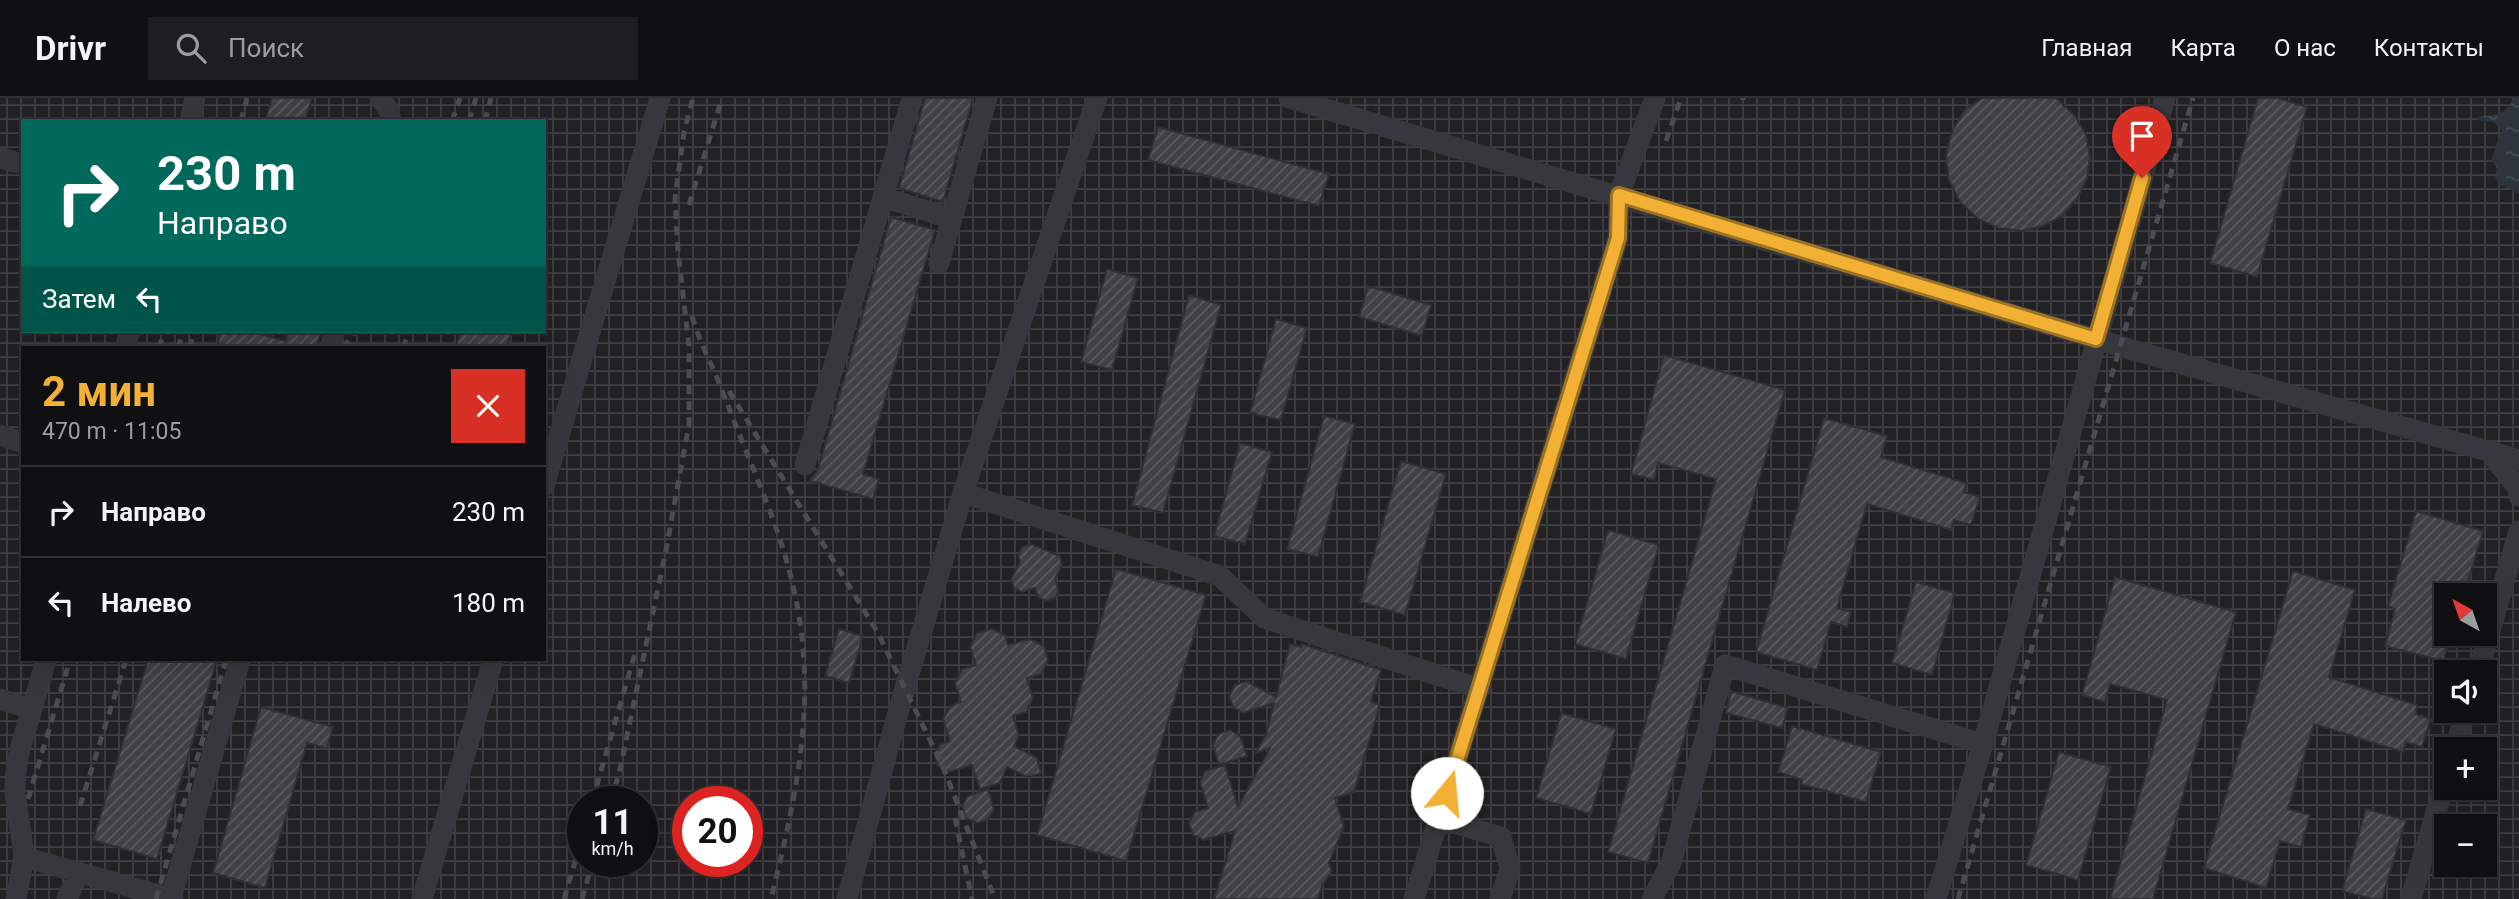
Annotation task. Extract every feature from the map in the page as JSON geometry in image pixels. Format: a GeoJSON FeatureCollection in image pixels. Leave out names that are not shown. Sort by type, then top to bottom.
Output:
{"type":"FeatureCollection","features":[{"type":"Feature","properties":{"kind":"lane"},"geometry":{"type":"LineString","coordinates":[[190,119],[195,98]]}},
{"type":"Feature","properties":{"kind":"lane"},"geometry":{"type":"LineString","coordinates":[[380,98],[389,110],[391,119]]}},
{"type":"Feature","properties":{"kind":"lane"},"geometry":{"type":"LineString","coordinates":[[546,479],[660,98]]}},
{"type":"Feature","properties":{"kind":"lane"},"geometry":{"type":"LineString","coordinates":[[805,465],[912,98]]}},
{"type":"Feature","properties":{"kind":"lane"},"geometry":{"type":"LineString","coordinates":[[939,263],[987,98]]}},
{"type":"Feature","properties":{"kind":"lane"},"geometry":{"type":"LineString","coordinates":[[847,899],[904,691],[963,493],[1097,98]]}},
{"type":"Feature","properties":{"kind":"lane"},"geometry":{"type":"LineString","coordinates":[[1414,899],[1618,238],[1619,195],[1655,98]]}},
{"type":"Feature","properties":{"kind":"lane"},"geometry":{"type":"LineString","coordinates":[[1936,899],[1983,744],[2165,98]]}},
{"type":"Feature","properties":{"kind":"lane"},"geometry":{"type":"LineString","coordinates":[[1299,100],[2096,339],[2519,460]]}},
{"type":"Feature","properties":{"kind":"lane"},"geometry":{"type":"LineString","coordinates":[[0,158],[21,163]]}},
{"type":"Feature","properties":{"kind":"lane"},"geometry":{"type":"LineString","coordinates":[[883,197],[952,219]]}},
{"type":"Feature","properties":{"kind":"lane"},"geometry":{"type":"LineString","coordinates":[[0,435],[21,442]]}},
{"type":"Feature","properties":{"kind":"lane"},"geometry":{"type":"LineString","coordinates":[[2489,451],[2517,487],[2519,496]]}},
{"type":"Feature","properties":{"kind":"lane"},"geometry":{"type":"LineString","coordinates":[[963,493],[1220,576],[1264,618],[1479,689]]}},
{"type":"Feature","properties":{"kind":"lane"},"geometry":{"type":"LineString","coordinates":[[2481,660],[2519,531]]}},
{"type":"Feature","properties":{"kind":"lane"},"geometry":{"type":"LineString","coordinates":[[16,899],[24,857],[15,775],[46,661]]}},
{"type":"Feature","properties":{"kind":"lane"},"geometry":{"type":"LineString","coordinates":[[24,857],[172,899],[240,661]]}},
{"type":"Feature","properties":{"kind":"lane"},"geometry":{"type":"LineString","coordinates":[[422,899],[493,661]]}},
{"type":"Feature","properties":{"kind":"lane"},"geometry":{"type":"LineString","coordinates":[[1652,899],[1671,863],[1726,665],[1983,744]]}},
{"type":"Feature","properties":{"kind":"lane"},"geometry":{"type":"LineString","coordinates":[[0,699],[32,709]]}},
{"type":"Feature","properties":{"kind":"lane"},"geometry":{"type":"LineString","coordinates":[[2411,899],[2440,800]]}},
{"type":"Feature","properties":{"kind":"lane"},"geometry":{"type":"LineString","coordinates":[[1439,819],[1501,837],[1510,869],[1500,899]]}},
{"type":"Feature","properties":{"kind":"lane"},"geometry":{"type":"LineString","coordinates":[[67,899],[79,872]]}},
{"type":"Feature","properties":{"kind":"shaded area"},"geometry":{"type":"Polygon","coordinates":[[[0,98],[2519,98],[2519,899],[0,899],[0,98]]]}},
{"type":"Feature","properties":{"kind":"water"},"geometry":{"type":"Polygon","coordinates":[[[2514,98],[2519,98],[2519,193],[2500,185],[2495,177],[2497,168],[2491,160],[2502,130],[2494,122],[2476,120],[2480,116],[2501,113],[2514,98]]]}},
{"type":"Feature","properties":{"kind":"building"},"geometry":{"type":"Polygon","coordinates":[[[272,98],[312,98],[306,119],[266,119],[272,98]]]}},
{"type":"Feature","properties":{"kind":"building"},"geometry":{"type":"Polygon","coordinates":[[[925,98],[973,98],[943,202],[899,188],[925,98]]]}},
{"type":"Feature","properties":{"kind":"building"},"geometry":{"type":"Polygon","coordinates":[[[1982,98],[2056,98],[2075,116],[2086,135],[2090,157],[2087,179],[2077,199],[2062,216],[2043,226],[2021,231],[1999,228],[1978,219],[1960,202],[1949,180],[1946,155],[1952,131],[1965,110],[1982,98]]]}},
{"type":"Feature","properties":{"kind":"building"},"geometry":{"type":"Polygon","coordinates":[[[2258,98],[2277,98],[2307,107],[2257,277],[2210,263],[2258,98]]]}},
{"type":"Feature","properties":{"kind":"building"},"geometry":{"type":"Polygon","coordinates":[[[1158,127],[1329,174],[1319,206],[1148,160],[1158,127]]]}},
{"type":"Feature","properties":{"kind":"building"},"geometry":{"type":"Polygon","coordinates":[[[891,217],[935,230],[863,474],[879,479],[873,499],[810,481],[818,469],[891,217]]]}},
{"type":"Feature","properties":{"kind":"building"},"geometry":{"type":"Polygon","coordinates":[[[1107,269],[1138,278],[1112,370],[1081,362],[1107,269]]]}},
{"type":"Feature","properties":{"kind":"building"},"geometry":{"type":"Polygon","coordinates":[[[1368,286],[1431,305],[1422,336],[1359,317],[1368,286]]]}},
{"type":"Feature","properties":{"kind":"building"},"geometry":{"type":"Polygon","coordinates":[[[1189,295],[1221,305],[1163,513],[1132,505],[1189,295]]]}},
{"type":"Feature","properties":{"kind":"building"},"geometry":{"type":"Polygon","coordinates":[[[1276,319],[1307,328],[1281,420],[1250,413],[1276,319]]]}},
{"type":"Feature","properties":{"kind":"building"},"geometry":{"type":"Polygon","coordinates":[[[219,333],[259,333],[286,341],[288,333],[320,334],[317,346],[218,346],[219,333]]]}},
{"type":"Feature","properties":{"kind":"building"},"geometry":{"type":"Polygon","coordinates":[[[460,333],[511,334],[508,346],[456,346],[460,333]]]}},
{"type":"Feature","properties":{"kind":"building"},"geometry":{"type":"Polygon","coordinates":[[[1664,355],[1785,390],[1648,863],[1608,852],[1716,479],[1658,463],[1654,480],[1631,474],[1664,355]]]}},
{"type":"Feature","properties":{"kind":"building"},"geometry":{"type":"Polygon","coordinates":[[[1324,416],[1355,424],[1318,557],[1287,549],[1324,416]]]}},
{"type":"Feature","properties":{"kind":"building"},"geometry":{"type":"Polygon","coordinates":[[[1824,418],[1887,436],[1881,457],[1966,483],[1964,492],[1980,497],[1971,525],[1954,520],[1951,530],[1867,504],[1837,608],[1851,612],[1847,627],[1831,622],[1817,670],[1756,652],[1824,418]]]}},
{"type":"Feature","properties":{"kind":"building"},"geometry":{"type":"Polygon","coordinates":[[[1240,443],[1272,452],[1245,544],[1214,536],[1240,443]]]}},
{"type":"Feature","properties":{"kind":"building"},"geometry":{"type":"Polygon","coordinates":[[[1401,461],[1446,474],[1405,615],[1360,602],[1401,461]]]}},
{"type":"Feature","properties":{"kind":"building"},"geometry":{"type":"Polygon","coordinates":[[[2416,511],[2483,531],[2468,583],[2434,583],[2434,646],[2447,646],[2443,660],[2385,646],[2395,609],[2388,606],[2416,511]]]}},
{"type":"Feature","properties":{"kind":"building"},"geometry":{"type":"Polygon","coordinates":[[[1608,530],[1659,545],[1626,659],[1575,644],[1608,530]]]}},
{"type":"Feature","properties":{"kind":"building"},"geometry":{"type":"Polygon","coordinates":[[[1031,544],[1060,556],[1062,565],[1055,579],[1059,591],[1055,598],[1046,601],[1038,597],[1035,588],[1022,592],[1014,588],[1011,579],[1020,562],[1018,555],[1022,547],[1031,544]]]}},
{"type":"Feature","properties":{"kind":"building"},"geometry":{"type":"Polygon","coordinates":[[[1116,569],[1206,595],[1126,861],[1037,835],[1116,569]]]}},
{"type":"Feature","properties":{"kind":"building"},"geometry":{"type":"Polygon","coordinates":[[[2293,571],[2355,590],[2329,677],[2417,705],[2416,714],[2431,719],[2422,747],[2406,742],[2403,752],[2314,724],[2288,809],[2310,815],[2301,847],[2280,841],[2266,888],[2204,868],[2293,571]]]}},
{"type":"Feature","properties":{"kind":"building"},"geometry":{"type":"Polygon","coordinates":[[[2115,577],[2236,612],[2153,899],[2110,899],[2167,700],[2110,684],[2105,702],[2082,695],[2115,577]]]}},
{"type":"Feature","properties":{"kind":"building"},"geometry":{"type":"Polygon","coordinates":[[[1916,582],[1955,593],[1932,675],[1892,663],[1916,582]]]}},
{"type":"Feature","properties":{"kind":"building"},"geometry":{"type":"Polygon","coordinates":[[[839,629],[863,636],[849,683],[825,676],[839,629]]]}},
{"type":"Feature","properties":{"kind":"building"},"geometry":{"type":"Polygon","coordinates":[[[992,629],[1005,635],[1008,645],[1030,639],[1044,646],[1048,660],[1041,674],[1027,678],[1033,698],[1026,712],[1013,716],[1019,736],[1014,746],[1037,758],[1041,773],[1027,777],[1007,767],[1000,783],[980,789],[972,765],[949,772],[938,766],[935,755],[940,744],[950,741],[943,719],[950,706],[961,702],[955,683],[962,669],[976,665],[970,647],[977,633],[992,629]]]}},
{"type":"Feature","properties":{"kind":"building"},"geometry":{"type":"Polygon","coordinates":[[[1290,644],[1301,647],[1302,644],[1381,670],[1371,702],[1380,705],[1354,792],[1335,798],[1344,827],[1329,863],[1332,871],[1322,886],[1318,899],[1214,899],[1235,831],[1203,840],[1193,835],[1189,823],[1195,812],[1208,808],[1200,782],[1205,771],[1225,765],[1238,807],[1270,748],[1256,753],[1266,734],[1274,703],[1243,713],[1233,707],[1229,696],[1235,685],[1246,681],[1276,697],[1290,644]]]}},
{"type":"Feature","properties":{"kind":"building"},"geometry":{"type":"Polygon","coordinates":[[[148,661],[217,661],[157,859],[93,840],[148,661]]]}},
{"type":"Feature","properties":{"kind":"building"},"geometry":{"type":"Polygon","coordinates":[[[1731,691],[1788,708],[1782,728],[1726,713],[1731,691]]]}},
{"type":"Feature","properties":{"kind":"building"},"geometry":{"type":"Polygon","coordinates":[[[261,707],[333,727],[327,748],[307,743],[265,888],[213,873],[261,707]]]}},
{"type":"Feature","properties":{"kind":"building"},"geometry":{"type":"Polygon","coordinates":[[[1561,713],[1616,729],[1591,814],[1536,798],[1561,713]]]}},
{"type":"Feature","properties":{"kind":"building"},"geometry":{"type":"Polygon","coordinates":[[[1792,726],[1881,752],[1866,802],[1801,784],[1802,780],[1778,772],[1792,726]]]}},
{"type":"Feature","properties":{"kind":"building"},"geometry":{"type":"Polygon","coordinates":[[[1230,730],[1240,736],[1247,756],[1219,765],[1213,745],[1218,734],[1230,730]]]}},
{"type":"Feature","properties":{"kind":"building"},"geometry":{"type":"Polygon","coordinates":[[[2059,752],[2111,767],[2078,880],[2026,865],[2059,752]]]}},
{"type":"Feature","properties":{"kind":"building"},"geometry":{"type":"Polygon","coordinates":[[[988,789],[994,809],[988,820],[977,823],[966,818],[962,806],[968,796],[988,789]]]}},
{"type":"Feature","properties":{"kind":"building"},"geometry":{"type":"Polygon","coordinates":[[[2366,809],[2406,820],[2382,899],[2342,891],[2366,809]]]}},
{"type":"Feature","properties":{"kind":"railway"},"geometry":{"type":"LineString","coordinates":[[242,119],[247,98]]}},
{"type":"Feature","properties":{"kind":"railway"},"geometry":{"type":"LineString","coordinates":[[453,119],[460,98]]}},
{"type":"Feature","properties":{"kind":"railway"},"geometry":{"type":"LineString","coordinates":[[470,119],[476,98]]}},
{"type":"Feature","properties":{"kind":"railway"},"geometry":{"type":"LineString","coordinates":[[486,119],[491,98]]}},
{"type":"Feature","properties":{"kind":"railway"},"geometry":{"type":"LineString","coordinates":[[615,786],[666,550],[689,424],[689,346],[675,199],[684,132],[693,98]]}},
{"type":"Feature","properties":{"kind":"railway"},"geometry":{"type":"LineString","coordinates":[[689,205],[722,98]]}},
{"type":"Feature","properties":{"kind":"railway"},"geometry":{"type":"LineString","coordinates":[[1666,141],[1681,98]]}},
{"type":"Feature","properties":{"kind":"railway"},"geometry":{"type":"LineString","coordinates":[[1958,899],[2193,98]]}},
{"type":"Feature","properties":{"kind":"railway"},"geometry":{"type":"LineString","coordinates":[[692,316],[771,514],[788,566],[799,614],[804,661],[801,752],[771,899]]}},
{"type":"Feature","properties":{"kind":"railway"},"geometry":{"type":"LineString","coordinates":[[160,346],[163,333]]}},
{"type":"Feature","properties":{"kind":"railway"},"geometry":{"type":"LineString","coordinates":[[179,346],[182,333]]}},
{"type":"Feature","properties":{"kind":"railway"},"geometry":{"type":"LineString","coordinates":[[191,346],[192,333]]}},
{"type":"Feature","properties":{"kind":"railway"},"geometry":{"type":"LineString","coordinates":[[345,346],[354,333]]}},
{"type":"Feature","properties":{"kind":"railway"},"geometry":{"type":"LineString","coordinates":[[404,346],[408,333]]}},
{"type":"Feature","properties":{"kind":"railway"},"geometry":{"type":"LineString","coordinates":[[729,391],[878,633],[943,767],[995,899]]}},
{"type":"Feature","properties":{"kind":"railway"},"geometry":{"type":"LineString","coordinates":[[597,786],[636,650]]}},
{"type":"Feature","properties":{"kind":"railway"},"geometry":{"type":"LineString","coordinates":[[28,799],[70,661]]}},
{"type":"Feature","properties":{"kind":"railway"},"geometry":{"type":"LineString","coordinates":[[80,806],[126,661]]}},
{"type":"Feature","properties":{"kind":"railway"},"geometry":{"type":"LineString","coordinates":[[156,899],[226,661]]}},
{"type":"Feature","properties":{"kind":"railway"},"geometry":{"type":"LineString","coordinates":[[955,818],[972,899]]}},
{"type":"Feature","properties":{"kind":"railway"},"geometry":{"type":"LineString","coordinates":[[564,899],[571,877]]}},
{"type":"Feature","properties":{"kind":"railway"},"geometry":{"type":"LineString","coordinates":[[582,899],[588,877]]}},
{"type":"Feature","properties":{"kind":"route"},"geometry":{"type":"LineString","coordinates":[[1447,793],[1618,238],[1619,195],[2096,339],[2142,178]]}}]}
